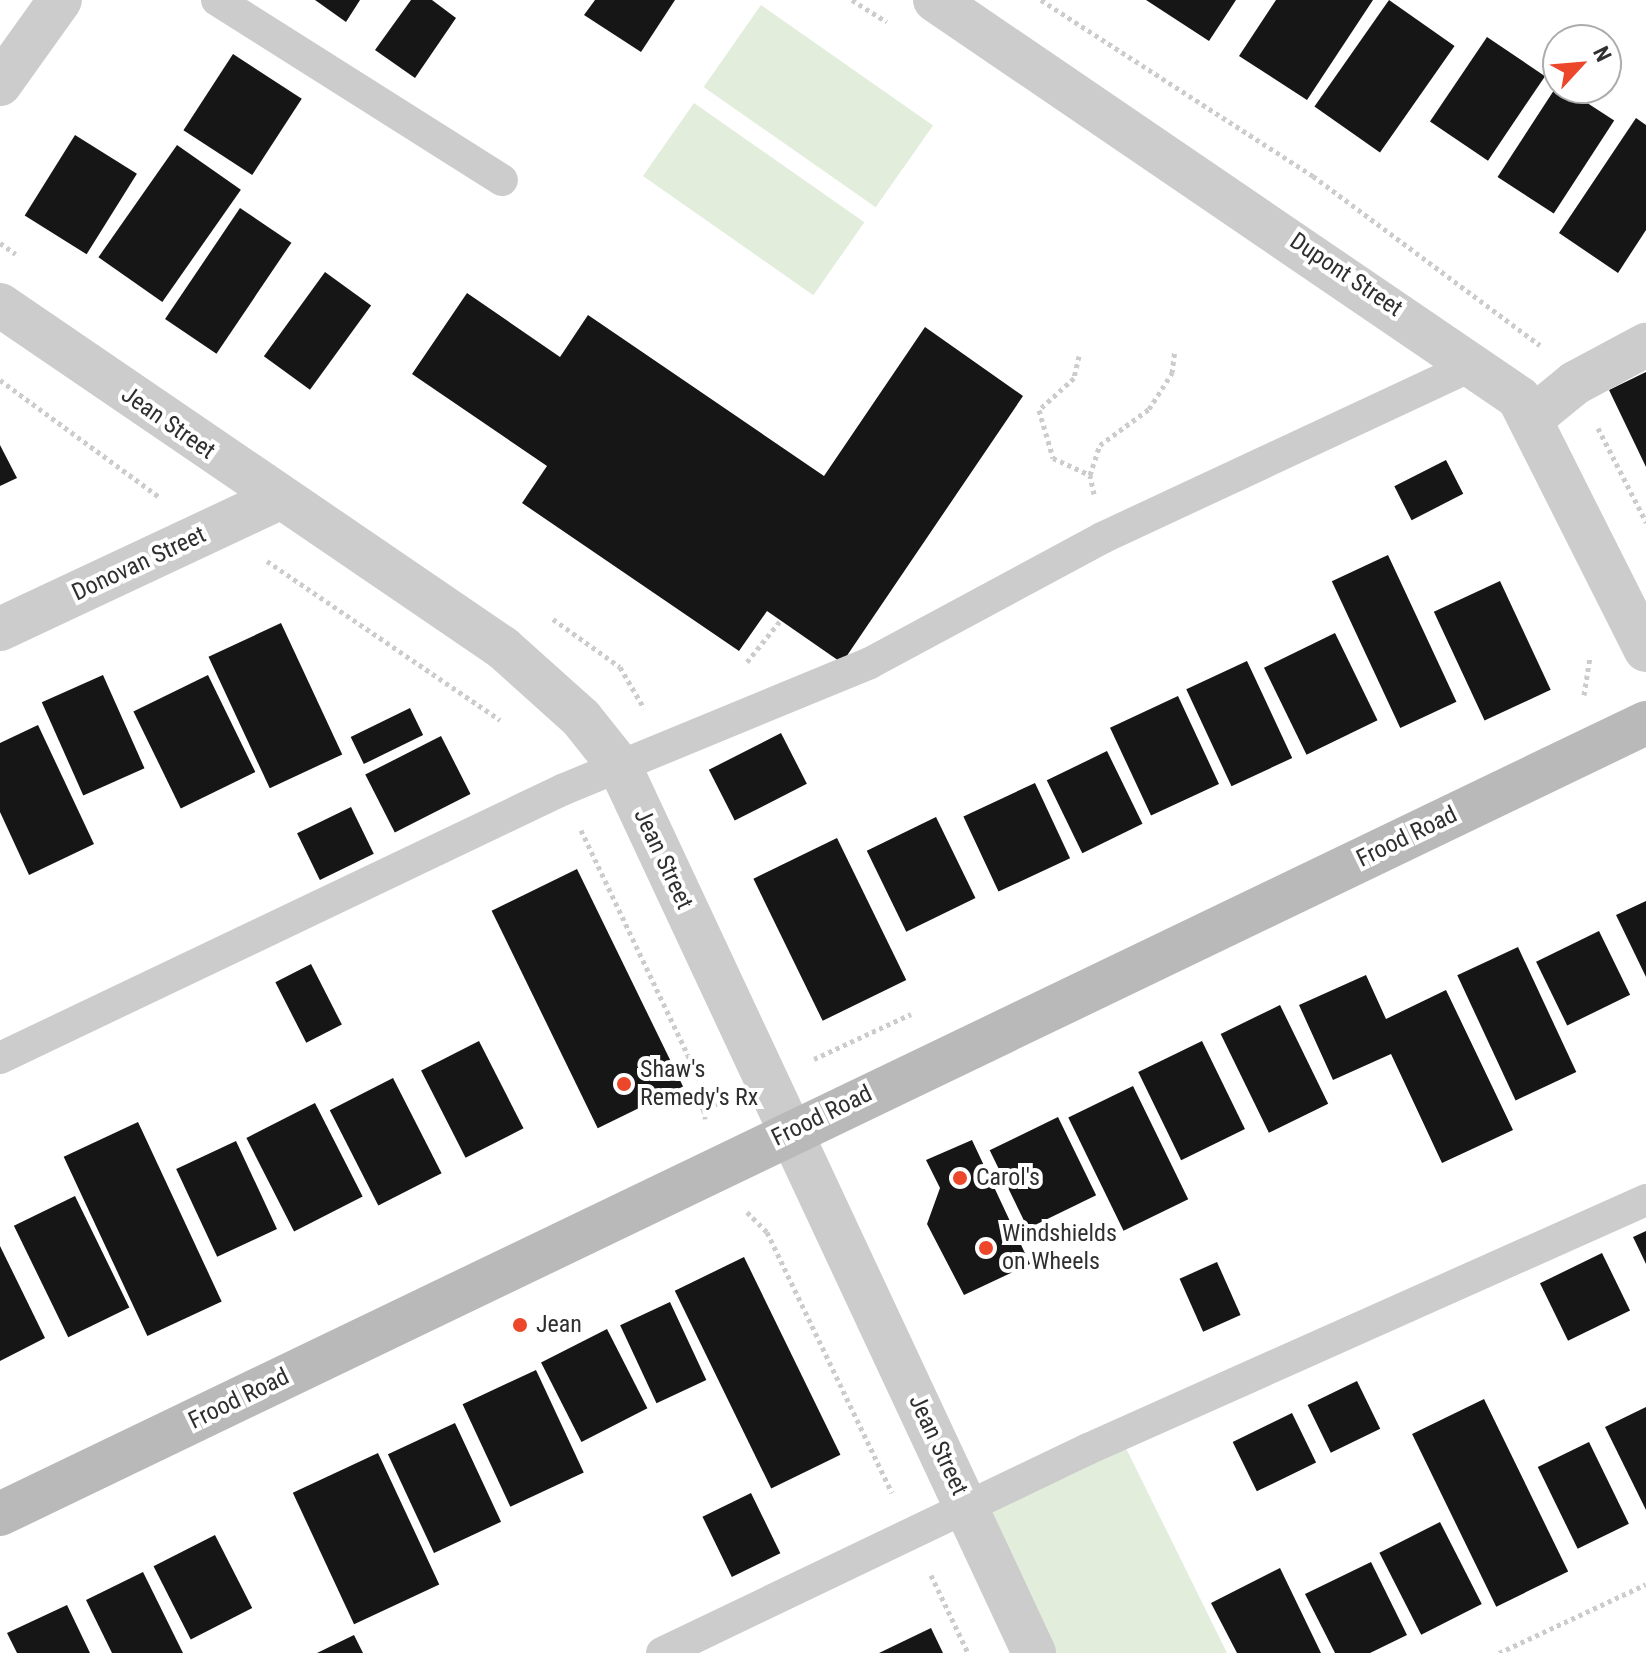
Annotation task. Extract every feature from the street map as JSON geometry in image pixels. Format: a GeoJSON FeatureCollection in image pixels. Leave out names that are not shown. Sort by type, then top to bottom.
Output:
{"type":"FeatureCollection","features":[{"type":"Feature","properties":{"kind":"street"},"geometry":{"type":"LineString","coordinates":[[0,84],[60,0]]}},
{"type":"Feature","properties":{"kind":"street","name":"Dupont Street"},"geometry":{"type":"LineString","coordinates":[[935,0],[1477,363],[1519,398],[1646,650]]}},
{"type":"Feature","properties":{"kind":"street","name":"Jean Street"},"geometry":{"type":"LineString","coordinates":[[0,305],[277,499],[503,648],[581,718],[620,767],[1034,1653]]}},
{"type":"Feature","properties":{"kind":"street"},"geometry":{"type":"LineString","coordinates":[[1531,419],[1575,383],[1646,345]]}},
{"type":"Feature","properties":{"kind":"street","name":"Donovan Street"},"geometry":{"type":"LineString","coordinates":[[0,629],[277,499]]}},
{"type":"Feature","properties":{"kind":"street","name":"Frood Road"},"geometry":{"type":"LineString","coordinates":[[0,1514],[791,1131],[1646,723]]}},
{"type":"Feature","properties":{"kind":"lane"},"geometry":{"type":"LineString","coordinates":[[217,0],[502,180]]}},
{"type":"Feature","properties":{"kind":"lane"},"geometry":{"type":"LineString","coordinates":[[0,1058],[562,790],[870,663],[1102,538],[1477,363]]}},
{"type":"Feature","properties":{"kind":"lane"},"geometry":{"type":"LineString","coordinates":[[662,1653],[912,1535],[1646,1200]]}},
{"type":"Feature","properties":{"kind":"path"},"geometry":{"type":"LineString","coordinates":[[852,0],[893,26]]}},
{"type":"Feature","properties":{"kind":"path"},"geometry":{"type":"LineString","coordinates":[[1102,538],[1090,475],[1100,445],[1149,409],[1172,373],[1175,350]]}},
{"type":"Feature","properties":{"kind":"path"},"geometry":{"type":"LineString","coordinates":[[1079,356],[1074,378],[1039,410],[1053,458],[1090,475]]}},
{"type":"Feature","properties":{"kind":"path"},"geometry":{"type":"LineString","coordinates":[[0,380],[207,532],[269,562],[504,722]]}},
{"type":"Feature","properties":{"kind":"path"},"geometry":{"type":"LineString","coordinates":[[1583,640],[1590,655],[1583,700]]}},
{"type":"Feature","properties":{"kind":"path"},"geometry":{"type":"LineString","coordinates":[[562,790],[702,1085],[701,1111]]}},
{"type":"Feature","properties":{"kind":"path"},"geometry":{"type":"LineString","coordinates":[[748,1214],[767,1232],[968,1653]]}},
{"type":"Feature","properties":{"kind":"path"},"geometry":{"type":"LineString","coordinates":[[1499,1653],[1646,1584]]}},
{"type":"Feature","properties":{"kind":"green space"},"geometry":{"type":"Polygon","coordinates":[[[761,5],[933,125],[876,207],[704,87],[761,5]]]}},
{"type":"Feature","properties":{"kind":"green space"},"geometry":{"type":"Polygon","coordinates":[[[694,103],[864,222],[813,295],[643,176],[694,103]]]}},
{"type":"Feature","properties":{"kind":"green space"},"geometry":{"type":"Polygon","coordinates":[[[1118,1432],[1227,1653],[1030,1653],[963,1508],[1118,1432]]]}},
{"type":"Feature","properties":{"kind":"building"},"geometry":{"type":"Polygon","coordinates":[[[315,0],[360,0],[346,22],[315,0]]]}},
{"type":"Feature","properties":{"kind":"building"},"geometry":{"type":"Polygon","coordinates":[[[411,0],[432,0],[456,18],[415,78],[375,50],[411,0]]]}},
{"type":"Feature","properties":{"kind":"building"},"geometry":{"type":"Polygon","coordinates":[[[595,0],[675,0],[641,52],[584,15],[595,0]]]}},
{"type":"Feature","properties":{"kind":"building"},"geometry":{"type":"Polygon","coordinates":[[[1146,0],[1236,0],[1209,41],[1146,0]]]}},
{"type":"Feature","properties":{"kind":"building"},"geometry":{"type":"Polygon","coordinates":[[[1276,0],[1373,0],[1307,100],[1239,56],[1276,0]]]}},
{"type":"Feature","properties":{"kind":"building"},"geometry":{"type":"Polygon","coordinates":[[[1389,0],[1455,46],[1380,152],[1314,106],[1389,0]]]}},
{"type":"Feature","properties":{"kind":"building"},"geometry":{"type":"Polygon","coordinates":[[[1487,37],[1542,74],[1542,81],[1488,161],[1430,122],[1487,37]]]}},
{"type":"Feature","properties":{"kind":"building"},"geometry":{"type":"Polygon","coordinates":[[[233,54],[302,99],[252,175],[183,130],[233,54]]]}},
{"type":"Feature","properties":{"kind":"building"},"geometry":{"type":"Polygon","coordinates":[[[1545,104],[1589,104],[1614,120],[1554,214],[1498,177],[1545,104]]]}},
{"type":"Feature","properties":{"kind":"building"},"geometry":{"type":"Polygon","coordinates":[[[1636,118],[1646,125],[1646,230],[1618,273],[1559,233],[1636,118]]]}},
{"type":"Feature","properties":{"kind":"building"},"geometry":{"type":"Polygon","coordinates":[[[75,135],[137,174],[87,254],[25,216],[75,135]]]}},
{"type":"Feature","properties":{"kind":"building"},"geometry":{"type":"Polygon","coordinates":[[[177,145],[241,190],[162,302],[98,257],[177,145]]]}},
{"type":"Feature","properties":{"kind":"building"},"geometry":{"type":"Polygon","coordinates":[[[240,208],[291,243],[216,354],[165,319],[240,208]]]}},
{"type":"Feature","properties":{"kind":"building"},"geometry":{"type":"Polygon","coordinates":[[[325,272],[371,306],[310,390],[264,356],[325,272]]]}},
{"type":"Feature","properties":{"kind":"building"},"geometry":{"type":"Polygon","coordinates":[[[467,293],[560,357],[588,315],[824,476],[925,327],[1023,396],[842,663],[767,611],[739,651],[522,503],[547,466],[412,374],[467,293]]]}},
{"type":"Feature","properties":{"kind":"building"},"geometry":{"type":"Polygon","coordinates":[[[1646,372],[1646,467],[1609,390],[1646,372]]]}},
{"type":"Feature","properties":{"kind":"building"},"geometry":{"type":"Polygon","coordinates":[[[0,445],[17,478],[0,486],[0,445]]]}},
{"type":"Feature","properties":{"kind":"building"},"geometry":{"type":"Polygon","coordinates":[[[1446,460],[1463,494],[1412,520],[1394,486],[1446,460]]]}},
{"type":"Feature","properties":{"kind":"building"},"geometry":{"type":"Polygon","coordinates":[[[1388,555],[1456,702],[1400,728],[1332,581],[1388,555]]]}},
{"type":"Feature","properties":{"kind":"building"},"geometry":{"type":"Polygon","coordinates":[[[1500,581],[1551,690],[1485,721],[1434,612],[1500,581]]]}},
{"type":"Feature","properties":{"kind":"building"},"geometry":{"type":"Polygon","coordinates":[[[281,623],[342,754],[270,788],[208,657],[281,623]]]}},
{"type":"Feature","properties":{"kind":"building"},"geometry":{"type":"Polygon","coordinates":[[[1335,633],[1378,720],[1307,755],[1264,668],[1335,633]]]}},
{"type":"Feature","properties":{"kind":"building"},"geometry":{"type":"Polygon","coordinates":[[[1247,661],[1292,758],[1231,786],[1186,689],[1247,661]]]}},
{"type":"Feature","properties":{"kind":"building"},"geometry":{"type":"Polygon","coordinates":[[[103,675],[144,768],[83,795],[42,702],[103,675]]]}},
{"type":"Feature","properties":{"kind":"building"},"geometry":{"type":"Polygon","coordinates":[[[208,675],[255,772],[181,808],[133,711],[208,675]]]}},
{"type":"Feature","properties":{"kind":"building"},"geometry":{"type":"Polygon","coordinates":[[[1178,696],[1219,784],[1151,816],[1110,728],[1178,696]]]}},
{"type":"Feature","properties":{"kind":"building"},"geometry":{"type":"Polygon","coordinates":[[[410,708],[423,735],[364,764],[351,737],[410,708]]]}},
{"type":"Feature","properties":{"kind":"building"},"geometry":{"type":"Polygon","coordinates":[[[38,725],[94,844],[29,875],[0,812],[0,743],[38,725]]]}},
{"type":"Feature","properties":{"kind":"building"},"geometry":{"type":"Polygon","coordinates":[[[781,733],[807,784],[735,821],[709,770],[781,733]]]}},
{"type":"Feature","properties":{"kind":"building"},"geometry":{"type":"Polygon","coordinates":[[[441,736],[471,794],[395,833],[365,775],[441,736]]]}},
{"type":"Feature","properties":{"kind":"building"},"geometry":{"type":"Polygon","coordinates":[[[1107,751],[1143,824],[1082,853],[1047,780],[1107,751]]]}},
{"type":"Feature","properties":{"kind":"building"},"geometry":{"type":"Polygon","coordinates":[[[1035,783],[1070,858],[998,892],[963,816],[1035,783]]]}},
{"type":"Feature","properties":{"kind":"building"},"geometry":{"type":"Polygon","coordinates":[[[351,807],[374,854],[320,880],[297,833],[351,807]]]}},
{"type":"Feature","properties":{"kind":"building"},"geometry":{"type":"Polygon","coordinates":[[[936,817],[975,898],[906,932],[867,851],[936,817]]]}},
{"type":"Feature","properties":{"kind":"building"},"geometry":{"type":"Polygon","coordinates":[[[837,838],[906,980],[823,1021],[753,879],[837,838]]]}},
{"type":"Feature","properties":{"kind":"building"},"geometry":{"type":"Polygon","coordinates":[[[577,869],[683,1087],[598,1128],[492,911],[577,869]]]}},
{"type":"Feature","properties":{"kind":"building"},"geometry":{"type":"Polygon","coordinates":[[[1646,901],[1646,977],[1616,915],[1646,901]]]}},
{"type":"Feature","properties":{"kind":"building"},"geometry":{"type":"Polygon","coordinates":[[[1599,931],[1630,995],[1567,1026],[1536,962],[1599,931]]]}},
{"type":"Feature","properties":{"kind":"building"},"geometry":{"type":"Polygon","coordinates":[[[1518,947],[1576,1072],[1516,1100],[1457,975],[1518,947]]]}},
{"type":"Feature","properties":{"kind":"building"},"geometry":{"type":"Polygon","coordinates":[[[311,964],[342,1025],[306,1043],[275,982],[311,964]]]}},
{"type":"Feature","properties":{"kind":"building"},"geometry":{"type":"Polygon","coordinates":[[[1366,975],[1386,1019],[1446,990],[1513,1130],[1442,1163],[1391,1054],[1333,1080],[1299,1005],[1366,975]]]}},
{"type":"Feature","properties":{"kind":"building"},"geometry":{"type":"Polygon","coordinates":[[[1280,1005],[1328,1104],[1269,1133],[1221,1034],[1280,1005]]]}},
{"type":"Feature","properties":{"kind":"building"},"geometry":{"type":"Polygon","coordinates":[[[479,1041],[523,1128],[466,1158],[421,1071],[479,1041]]]}},
{"type":"Feature","properties":{"kind":"building"},"geometry":{"type":"Polygon","coordinates":[[[1202,1041],[1245,1129],[1181,1160],[1138,1072],[1202,1041]]]}},
{"type":"Feature","properties":{"kind":"building"},"geometry":{"type":"Polygon","coordinates":[[[393,1078],[442,1173],[378,1206],[330,1110],[393,1078]]]}},
{"type":"Feature","properties":{"kind":"building"},"geometry":{"type":"Polygon","coordinates":[[[1133,1086],[1188,1199],[1124,1231],[1068,1118],[1133,1086]]]}},
{"type":"Feature","properties":{"kind":"building"},"geometry":{"type":"Polygon","coordinates":[[[315,1103],[363,1197],[294,1232],[246,1138],[315,1103]]]}},
{"type":"Feature","properties":{"kind":"building"},"geometry":{"type":"Polygon","coordinates":[[[1058,1117],[1096,1195],[1028,1229],[990,1150],[1058,1117]]]}},
{"type":"Feature","properties":{"kind":"building"},"geometry":{"type":"Polygon","coordinates":[[[138,1122],[222,1301],[147,1336],[64,1157],[138,1122]]]}},
{"type":"Feature","properties":{"kind":"building"},"geometry":{"type":"Polygon","coordinates":[[[972,1140],[1030,1264],[964,1295],[927,1224],[940,1188],[926,1160],[972,1140]]]}},
{"type":"Feature","properties":{"kind":"building"},"geometry":{"type":"Polygon","coordinates":[[[236,1141],[277,1229],[217,1257],[176,1169],[236,1141]]]}},
{"type":"Feature","properties":{"kind":"building"},"geometry":{"type":"Polygon","coordinates":[[[75,1196],[129,1307],[68,1337],[14,1226],[75,1196]]]}},
{"type":"Feature","properties":{"kind":"building"},"geometry":{"type":"Polygon","coordinates":[[[1646,1231],[1646,1264],[1633,1237],[1646,1231]]]}},
{"type":"Feature","properties":{"kind":"building"},"geometry":{"type":"Polygon","coordinates":[[[0,1246],[45,1338],[0,1361],[0,1246]]]}},
{"type":"Feature","properties":{"kind":"building"},"geometry":{"type":"Polygon","coordinates":[[[1602,1253],[1630,1311],[1568,1341],[1540,1283],[1602,1253]]]}},
{"type":"Feature","properties":{"kind":"building"},"geometry":{"type":"Polygon","coordinates":[[[744,1257],[840,1455],[771,1488],[675,1291],[744,1257]]]}},
{"type":"Feature","properties":{"kind":"building"},"geometry":{"type":"Polygon","coordinates":[[[1217,1262],[1241,1315],[1203,1332],[1180,1279],[1217,1262]]]}},
{"type":"Feature","properties":{"kind":"building"},"geometry":{"type":"Polygon","coordinates":[[[670,1302],[706,1380],[656,1403],[620,1325],[670,1302]]]}},
{"type":"Feature","properties":{"kind":"building"},"geometry":{"type":"Polygon","coordinates":[[[607,1329],[647,1408],[581,1442],[541,1363],[607,1329]]]}},
{"type":"Feature","properties":{"kind":"building"},"geometry":{"type":"Polygon","coordinates":[[[536,1370],[584,1472],[510,1507],[463,1404],[536,1370]]]}},
{"type":"Feature","properties":{"kind":"building"},"geometry":{"type":"Polygon","coordinates":[[[1357,1381],[1380,1429],[1331,1453],[1308,1405],[1357,1381]]]}},
{"type":"Feature","properties":{"kind":"building"},"geometry":{"type":"Polygon","coordinates":[[[1484,1399],[1568,1572],[1496,1607],[1412,1434],[1484,1399]]]}},
{"type":"Feature","properties":{"kind":"building"},"geometry":{"type":"Polygon","coordinates":[[[1646,1407],[1646,1510],[1605,1427],[1646,1407]]]}},
{"type":"Feature","properties":{"kind":"building"},"geometry":{"type":"Polygon","coordinates":[[[1292,1413],[1316,1462],[1257,1491],[1233,1442],[1292,1413]]]}},
{"type":"Feature","properties":{"kind":"building"},"geometry":{"type":"Polygon","coordinates":[[[455,1423],[501,1522],[434,1553],[388,1454],[455,1423]]]}},
{"type":"Feature","properties":{"kind":"building"},"geometry":{"type":"Polygon","coordinates":[[[1589,1442],[1629,1524],[1578,1549],[1538,1467],[1589,1442]]]}},
{"type":"Feature","properties":{"kind":"building"},"geometry":{"type":"Polygon","coordinates":[[[378,1453],[439,1584],[354,1624],[293,1493],[378,1453]]]}},
{"type":"Feature","properties":{"kind":"building"},"geometry":{"type":"Polygon","coordinates":[[[751,1493],[780,1553],[732,1577],[702,1517],[751,1493]]]}},
{"type":"Feature","properties":{"kind":"building"},"geometry":{"type":"Polygon","coordinates":[[[1440,1522],[1482,1604],[1421,1635],[1379,1553],[1440,1522]]]}},
{"type":"Feature","properties":{"kind":"building"},"geometry":{"type":"Polygon","coordinates":[[[215,1535],[252,1608],[191,1639],[154,1566],[215,1535]]]}},
{"type":"Feature","properties":{"kind":"building"},"geometry":{"type":"Polygon","coordinates":[[[1371,1562],[1407,1635],[1370,1653],[1335,1653],[1305,1594],[1371,1562]]]}},
{"type":"Feature","properties":{"kind":"building"},"geometry":{"type":"Polygon","coordinates":[[[1280,1568],[1321,1653],[1237,1653],[1211,1603],[1280,1568]]]}},
{"type":"Feature","properties":{"kind":"building"},"geometry":{"type":"Polygon","coordinates":[[[143,1572],[183,1653],[112,1653],[86,1600],[143,1572]]]}},
{"type":"Feature","properties":{"kind":"building"},"geometry":{"type":"Polygon","coordinates":[[[67,1605],[90,1653],[17,1653],[7,1633],[67,1605]]]}},
{"type":"Feature","properties":{"kind":"building"},"geometry":{"type":"Polygon","coordinates":[[[931,1628],[943,1653],[879,1653],[931,1628]]]}},
{"type":"Feature","properties":{"kind":"building"},"geometry":{"type":"Polygon","coordinates":[[[354,1635],[363,1653],[317,1653],[354,1635]]]}},
{"type":"Feature","properties":{"kind":"place","name":"Shaw's Remedy's Rx"},"geometry":{"type":"Point","coordinates":[624,1084]}},
{"type":"Feature","properties":{"kind":"place","name":"Carol's"},"geometry":{"type":"Point","coordinates":[960,1178]}},
{"type":"Feature","properties":{"kind":"place","name":"Windshields on Wheels"},"geometry":{"type":"Point","coordinates":[986,1248]}},
{"type":"Feature","properties":{"kind":"place","name":"Jean"},"geometry":{"type":"Point","coordinates":[520,1325]}}]}
